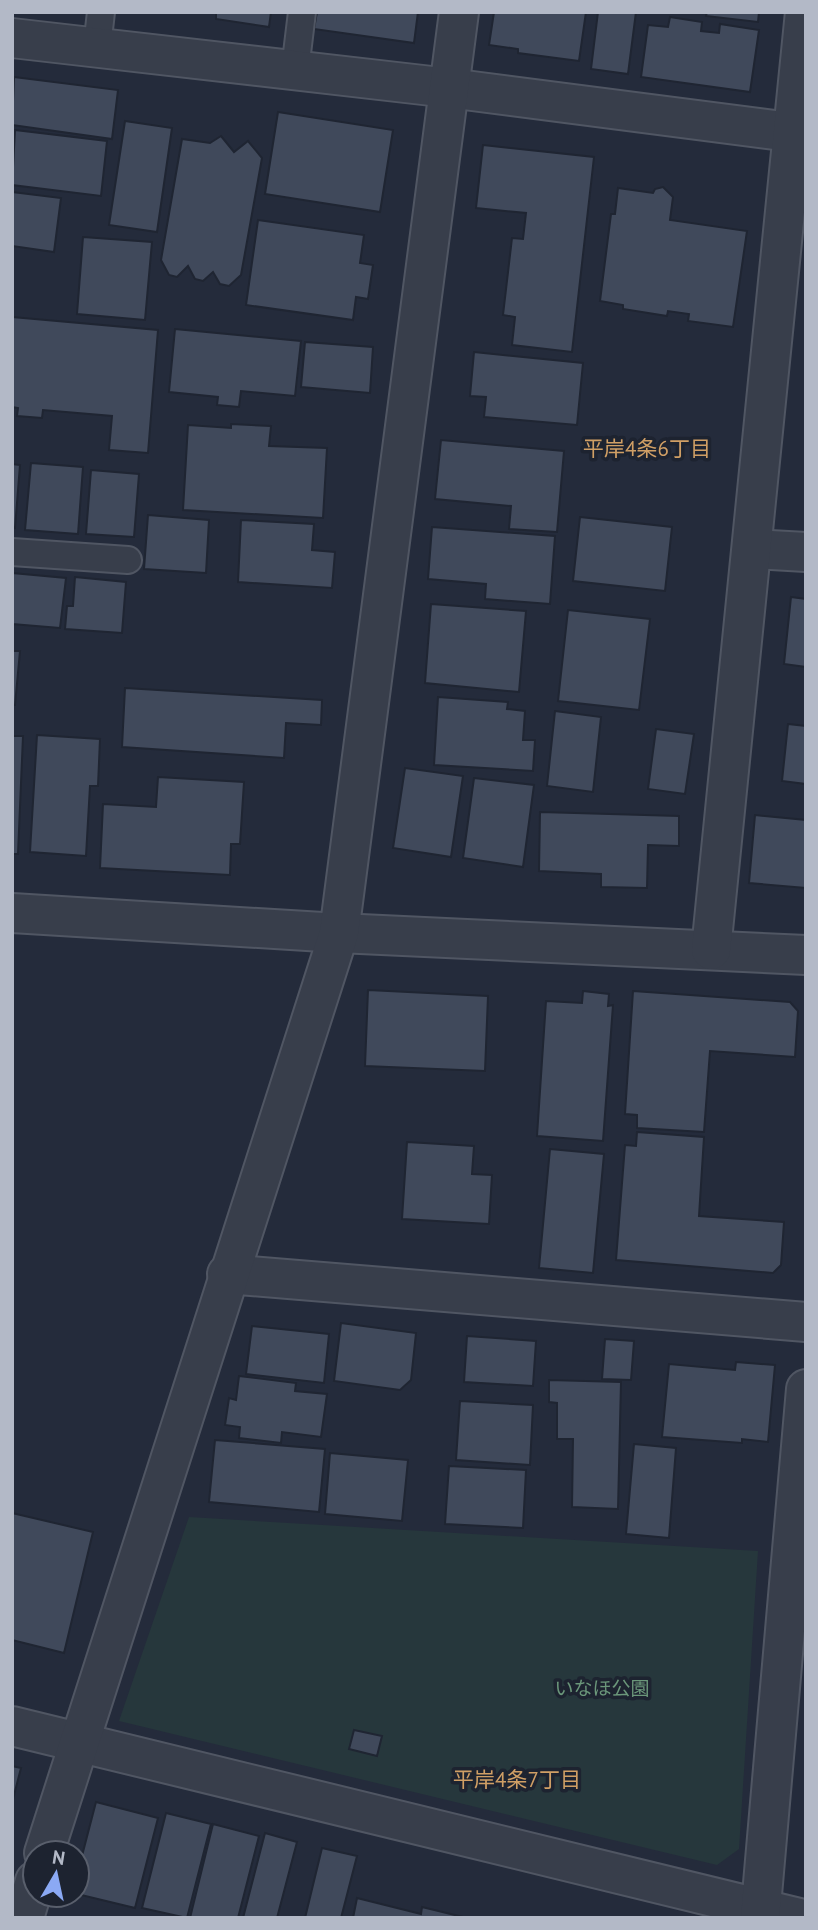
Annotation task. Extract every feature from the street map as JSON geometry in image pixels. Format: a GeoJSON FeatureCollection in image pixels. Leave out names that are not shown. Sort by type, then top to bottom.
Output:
{"type":"FeatureCollection","features":[{"type":"Feature","properties":{"kind":"street"},"geometry":{"type":"LineString","coordinates":[[48,1839],[227,1274],[339,933],[459,12]]}},
{"type":"Feature","properties":{"kind":"street"},"geometry":{"type":"LineString","coordinates":[[710,950],[799,133],[805,12]]}},
{"type":"Feature","properties":{"kind":"street"},"geometry":{"type":"LineString","coordinates":[[12,38],[99,30],[295,70],[799,133]]}},
{"type":"Feature","properties":{"kind":"street"},"geometry":{"type":"LineString","coordinates":[[752,549],[806,552]]}},
{"type":"Feature","properties":{"kind":"street"},"geometry":{"type":"LineString","coordinates":[[12,913],[339,933],[806,955]]}},
{"type":"Feature","properties":{"kind":"street"},"geometry":{"type":"LineString","coordinates":[[227,1274],[806,1322]]}},
{"type":"Feature","properties":{"kind":"street"},"geometry":{"type":"LineString","coordinates":[[761,1913],[797,1586],[806,1389]]}},
{"type":"Feature","properties":{"kind":"street"},"geometry":{"type":"LineString","coordinates":[[12,1726],[761,1913],[799,1918]]}},
{"type":"Feature","properties":{"kind":"lane"},"geometry":{"type":"LineString","coordinates":[[295,70],[302,12]]}},
{"type":"Feature","properties":{"kind":"lane"},"geometry":{"type":"LineString","coordinates":[[12,552],[128,560]]}},
{"type":"Feature","properties":{"kind":"green space","name":"いなほ公園"},"geometry":{"type":"Polygon","coordinates":[[[189,1517],[758,1551],[739,1849],[717,1865],[119,1721],[189,1517]]]}},
{"type":"Feature","properties":{"kind":"building"},"geometry":{"type":"Polygon","coordinates":[[[216,12],[271,12],[269,27],[216,19],[216,12]]]}},
{"type":"Feature","properties":{"kind":"building"},"geometry":{"type":"Polygon","coordinates":[[[317,12],[418,12],[414,43],[314,29],[317,12]]]}},
{"type":"Feature","properties":{"kind":"building"},"geometry":{"type":"Polygon","coordinates":[[[494,12],[586,12],[579,61],[518,53],[518,49],[489,45],[494,12]]]}},
{"type":"Feature","properties":{"kind":"building"},"geometry":{"type":"Polygon","coordinates":[[[598,12],[636,12],[628,74],[591,69],[598,12]]]}},
{"type":"Feature","properties":{"kind":"building"},"geometry":{"type":"Polygon","coordinates":[[[707,12],[759,12],[758,22],[706,16],[707,12]]]}},
{"type":"Feature","properties":{"kind":"building"},"geometry":{"type":"Polygon","coordinates":[[[670,17],[702,22],[701,31],[719,33],[720,24],[759,30],[750,92],[641,77],[648,25],[668,27],[670,17]]]}},
{"type":"Feature","properties":{"kind":"building"},"geometry":{"type":"Polygon","coordinates":[[[14,77],[118,90],[112,139],[12,125],[14,77]]]}},
{"type":"Feature","properties":{"kind":"building"},"geometry":{"type":"Polygon","coordinates":[[[278,112],[393,130],[380,212],[265,194],[278,112]]]}},
{"type":"Feature","properties":{"kind":"building"},"geometry":{"type":"Polygon","coordinates":[[[125,121],[172,128],[157,232],[109,225],[125,121]]]}},
{"type":"Feature","properties":{"kind":"building"},"geometry":{"type":"Polygon","coordinates":[[[15,130],[107,141],[101,196],[12,185],[15,130]]]}},
{"type":"Feature","properties":{"kind":"building"},"geometry":{"type":"Polygon","coordinates":[[[221,136],[234,152],[248,141],[262,158],[241,275],[229,286],[220,284],[213,272],[203,281],[195,279],[188,266],[177,277],[169,275],[161,260],[182,139],[210,143],[221,136]]]}},
{"type":"Feature","properties":{"kind":"building"},"geometry":{"type":"Polygon","coordinates":[[[483,145],[594,157],[572,352],[512,345],[515,317],[503,315],[512,238],[523,239],[526,213],[476,208],[483,145]]]}},
{"type":"Feature","properties":{"kind":"building"},"geometry":{"type":"Polygon","coordinates":[[[663,187],[673,197],[670,220],[747,231],[733,327],[688,321],[689,314],[668,311],[667,316],[623,309],[623,305],[600,301],[611,214],[615,214],[618,188],[653,193],[655,189],[663,187]]]}},
{"type":"Feature","properties":{"kind":"building"},"geometry":{"type":"Polygon","coordinates":[[[12,192],[61,198],[54,252],[12,246],[12,192]]]}},
{"type":"Feature","properties":{"kind":"building"},"geometry":{"type":"Polygon","coordinates":[[[258,220],[364,235],[360,263],[373,265],[368,299],[356,297],[353,320],[246,305],[258,220]]]}},
{"type":"Feature","properties":{"kind":"building"},"geometry":{"type":"Polygon","coordinates":[[[83,237],[152,242],[145,320],[77,314],[83,237]]]}},
{"type":"Feature","properties":{"kind":"building"},"geometry":{"type":"Polygon","coordinates":[[[12,317],[158,330],[148,453],[109,450],[112,416],[43,410],[42,418],[17,416],[18,408],[12,407],[12,317]]]}},
{"type":"Feature","properties":{"kind":"building"},"geometry":{"type":"Polygon","coordinates":[[[175,329],[301,341],[295,396],[241,391],[239,407],[217,405],[218,397],[169,392],[175,329]]]}},
{"type":"Feature","properties":{"kind":"building"},"geometry":{"type":"Polygon","coordinates":[[[305,342],[373,347],[370,393],[301,387],[305,342]]]}},
{"type":"Feature","properties":{"kind":"building"},"geometry":{"type":"Polygon","coordinates":[[[474,352],[583,363],[577,425],[484,417],[486,397],[470,396],[474,352]]]}},
{"type":"Feature","properties":{"kind":"building"},"geometry":{"type":"Polygon","coordinates":[[[231,424],[271,426],[269,446],[327,448],[323,518],[183,510],[188,425],[231,428],[231,424]]]}},
{"type":"Feature","properties":{"kind":"building"},"geometry":{"type":"Polygon","coordinates":[[[441,440],[564,451],[557,532],[509,529],[511,506],[435,499],[441,440]]]}},
{"type":"Feature","properties":{"kind":"building"},"geometry":{"type":"Polygon","coordinates":[[[31,463],[83,467],[78,534],[25,530],[31,463]]]}},
{"type":"Feature","properties":{"kind":"building"},"geometry":{"type":"Polygon","coordinates":[[[12,464],[20,465],[15,528],[12,527],[12,464]]]}},
{"type":"Feature","properties":{"kind":"building"},"geometry":{"type":"Polygon","coordinates":[[[91,470],[139,474],[134,537],[86,534],[91,470]]]}},
{"type":"Feature","properties":{"kind":"building"},"geometry":{"type":"Polygon","coordinates":[[[148,515],[209,520],[206,573],[144,569],[148,515]]]}},
{"type":"Feature","properties":{"kind":"building"},"geometry":{"type":"Polygon","coordinates":[[[580,517],[672,527],[665,591],[573,581],[580,517]]]}},
{"type":"Feature","properties":{"kind":"building"},"geometry":{"type":"Polygon","coordinates":[[[241,520],[314,524],[312,550],[335,552],[332,588],[238,582],[241,520]]]}},
{"type":"Feature","properties":{"kind":"building"},"geometry":{"type":"Polygon","coordinates":[[[432,527],[555,536],[550,604],[485,599],[486,584],[428,579],[432,527]]]}},
{"type":"Feature","properties":{"kind":"building"},"geometry":{"type":"Polygon","coordinates":[[[12,573],[66,578],[60,628],[12,624],[12,573]]]}},
{"type":"Feature","properties":{"kind":"building"},"geometry":{"type":"Polygon","coordinates":[[[75,577],[126,582],[122,633],[65,629],[67,606],[73,606],[75,577]]]}},
{"type":"Feature","properties":{"kind":"building"},"geometry":{"type":"Polygon","coordinates":[[[791,597],[806,599],[806,667],[784,664],[791,597]]]}},
{"type":"Feature","properties":{"kind":"building"},"geometry":{"type":"Polygon","coordinates":[[[431,604],[526,611],[519,692],[425,683],[431,604]]]}},
{"type":"Feature","properties":{"kind":"building"},"geometry":{"type":"Polygon","coordinates":[[[568,610],[650,619],[639,710],[558,701],[568,610]]]}},
{"type":"Feature","properties":{"kind":"building"},"geometry":{"type":"Polygon","coordinates":[[[12,651],[20,651],[15,705],[12,705],[12,651]]]}},
{"type":"Feature","properties":{"kind":"building"},"geometry":{"type":"Polygon","coordinates":[[[125,688],[322,700],[321,725],[286,723],[284,758],[122,747],[125,688]]]}},
{"type":"Feature","properties":{"kind":"building"},"geometry":{"type":"Polygon","coordinates":[[[438,697],[508,702],[507,709],[525,711],[523,740],[535,740],[533,771],[434,765],[438,697]]]}},
{"type":"Feature","properties":{"kind":"building"},"geometry":{"type":"Polygon","coordinates":[[[555,711],[601,717],[593,792],[547,786],[555,711]]]}},
{"type":"Feature","properties":{"kind":"building"},"geometry":{"type":"Polygon","coordinates":[[[788,724],[806,726],[806,784],[782,781],[788,724]]]}},
{"type":"Feature","properties":{"kind":"building"},"geometry":{"type":"Polygon","coordinates":[[[656,729],[694,734],[685,794],[648,789],[656,729]]]}},
{"type":"Feature","properties":{"kind":"building"},"geometry":{"type":"Polygon","coordinates":[[[37,735],[100,739],[98,786],[90,786],[86,856],[30,852],[37,735]]]}},
{"type":"Feature","properties":{"kind":"building"},"geometry":{"type":"Polygon","coordinates":[[[12,736],[23,736],[18,854],[12,854],[12,736]]]}},
{"type":"Feature","properties":{"kind":"building"},"geometry":{"type":"Polygon","coordinates":[[[405,768],[463,776],[451,857],[393,848],[405,768]]]}},
{"type":"Feature","properties":{"kind":"building"},"geometry":{"type":"Polygon","coordinates":[[[158,777],[244,782],[240,844],[231,844],[230,875],[100,868],[103,804],[156,807],[158,777]]]}},
{"type":"Feature","properties":{"kind":"building"},"geometry":{"type":"Polygon","coordinates":[[[474,778],[534,785],[523,867],[463,858],[474,778]]]}},
{"type":"Feature","properties":{"kind":"building"},"geometry":{"type":"Polygon","coordinates":[[[540,812],[679,816],[679,846],[648,845],[647,888],[601,887],[601,874],[539,871],[540,812]]]}},
{"type":"Feature","properties":{"kind":"building"},"geometry":{"type":"Polygon","coordinates":[[[755,815],[806,820],[806,888],[749,883],[755,815]]]}},
{"type":"Feature","properties":{"kind":"building"},"geometry":{"type":"Polygon","coordinates":[[[368,990],[488,996],[485,1071],[365,1066],[368,990]]]}},
{"type":"Feature","properties":{"kind":"building"},"geometry":{"type":"Polygon","coordinates":[[[583,991],[609,994],[608,1006],[613,1005],[603,1141],[537,1136],[546,1001],[582,1003],[583,991]]]}},
{"type":"Feature","properties":{"kind":"building"},"geometry":{"type":"Polygon","coordinates":[[[633,991],[790,1002],[798,1011],[795,1057],[710,1051],[704,1132],[637,1128],[637,1115],[625,1114],[633,991]]]}},
{"type":"Feature","properties":{"kind":"building"},"geometry":{"type":"Polygon","coordinates":[[[637,1132],[704,1137],[699,1216],[784,1222],[781,1265],[773,1273],[616,1260],[625,1145],[636,1146],[637,1132]]]}},
{"type":"Feature","properties":{"kind":"building"},"geometry":{"type":"Polygon","coordinates":[[[407,1142],[474,1146],[472,1174],[492,1175],[489,1224],[402,1219],[407,1142]]]}},
{"type":"Feature","properties":{"kind":"building"},"geometry":{"type":"Polygon","coordinates":[[[550,1149],[604,1154],[593,1273],[539,1268],[550,1149]]]}},
{"type":"Feature","properties":{"kind":"building"},"geometry":{"type":"Polygon","coordinates":[[[341,1323],[416,1333],[411,1380],[400,1390],[334,1381],[341,1323]]]}},
{"type":"Feature","properties":{"kind":"building"},"geometry":{"type":"Polygon","coordinates":[[[252,1326],[329,1334],[324,1383],[246,1374],[252,1326]]]}},
{"type":"Feature","properties":{"kind":"building"},"geometry":{"type":"Polygon","coordinates":[[[467,1336],[536,1341],[533,1386],[464,1382],[467,1336]]]}},
{"type":"Feature","properties":{"kind":"building"},"geometry":{"type":"Polygon","coordinates":[[[605,1339],[634,1341],[631,1380],[602,1379],[605,1339]]]}},
{"type":"Feature","properties":{"kind":"building"},"geometry":{"type":"Polygon","coordinates":[[[736,1362],[775,1365],[768,1442],[742,1439],[742,1443],[662,1437],[669,1364],[735,1370],[736,1362]]]}},
{"type":"Feature","properties":{"kind":"building"},"geometry":{"type":"Polygon","coordinates":[[[239,1376],[296,1383],[295,1391],[327,1394],[321,1437],[282,1432],[281,1443],[239,1438],[240,1427],[225,1425],[229,1398],[236,1400],[239,1376]]]}},
{"type":"Feature","properties":{"kind":"building"},"geometry":{"type":"Polygon","coordinates":[[[549,1380],[621,1382],[618,1509],[572,1507],[573,1439],[557,1439],[557,1403],[549,1402],[549,1380]]]}},
{"type":"Feature","properties":{"kind":"building"},"geometry":{"type":"Polygon","coordinates":[[[460,1401],[533,1405],[530,1465],[456,1460],[460,1401]]]}},
{"type":"Feature","properties":{"kind":"building"},"geometry":{"type":"Polygon","coordinates":[[[215,1440],[325,1449],[319,1512],[209,1502],[215,1440]]]}},
{"type":"Feature","properties":{"kind":"building"},"geometry":{"type":"Polygon","coordinates":[[[634,1444],[676,1448],[669,1538],[626,1534],[634,1444]]]}},
{"type":"Feature","properties":{"kind":"building"},"geometry":{"type":"Polygon","coordinates":[[[330,1453],[408,1460],[402,1521],[325,1514],[330,1453]]]}},
{"type":"Feature","properties":{"kind":"building"},"geometry":{"type":"Polygon","coordinates":[[[449,1466],[526,1470],[523,1528],[445,1524],[449,1466]]]}},
{"type":"Feature","properties":{"kind":"building"},"geometry":{"type":"Polygon","coordinates":[[[12,1513],[93,1532],[64,1653],[12,1640],[12,1513]]]}},
{"type":"Feature","properties":{"kind":"building"},"geometry":{"type":"Polygon","coordinates":[[[354,1730],[382,1736],[377,1756],[349,1749],[354,1730]]]}},
{"type":"Feature","properties":{"kind":"building"},"geometry":{"type":"Polygon","coordinates":[[[12,1766],[21,1768],[12,1803],[12,1766]]]}},
{"type":"Feature","properties":{"kind":"building"},"geometry":{"type":"Polygon","coordinates":[[[96,1802],[158,1818],[135,1908],[91,1897],[91,1839],[86,1839],[96,1802]]]}},
{"type":"Feature","properties":{"kind":"building"},"geometry":{"type":"Polygon","coordinates":[[[166,1813],[211,1824],[187,1918],[142,1908],[166,1813]]]}},
{"type":"Feature","properties":{"kind":"building"},"geometry":{"type":"Polygon","coordinates":[[[213,1824],[259,1836],[238,1918],[190,1918],[213,1824]]]}},
{"type":"Feature","properties":{"kind":"building"},"geometry":{"type":"Polygon","coordinates":[[[265,1833],[297,1842],[277,1918],[243,1918],[265,1833]]]}},
{"type":"Feature","properties":{"kind":"building"},"geometry":{"type":"Polygon","coordinates":[[[322,1848],[357,1856],[341,1918],[305,1918],[322,1848]]]}},
{"type":"Feature","properties":{"kind":"building"},"geometry":{"type":"Polygon","coordinates":[[[357,1898],[421,1914],[422,1907],[467,1918],[353,1918],[357,1898]]]}},
{"type":"Feature","properties":{"kind":"district","name":"平岸4条6丁目"},"geometry":{"type":"Point","coordinates":[647,449]}},
{"type":"Feature","properties":{"kind":"district","name":"平岸4条7丁目"},"geometry":{"type":"Point","coordinates":[517,1780]}}]}
